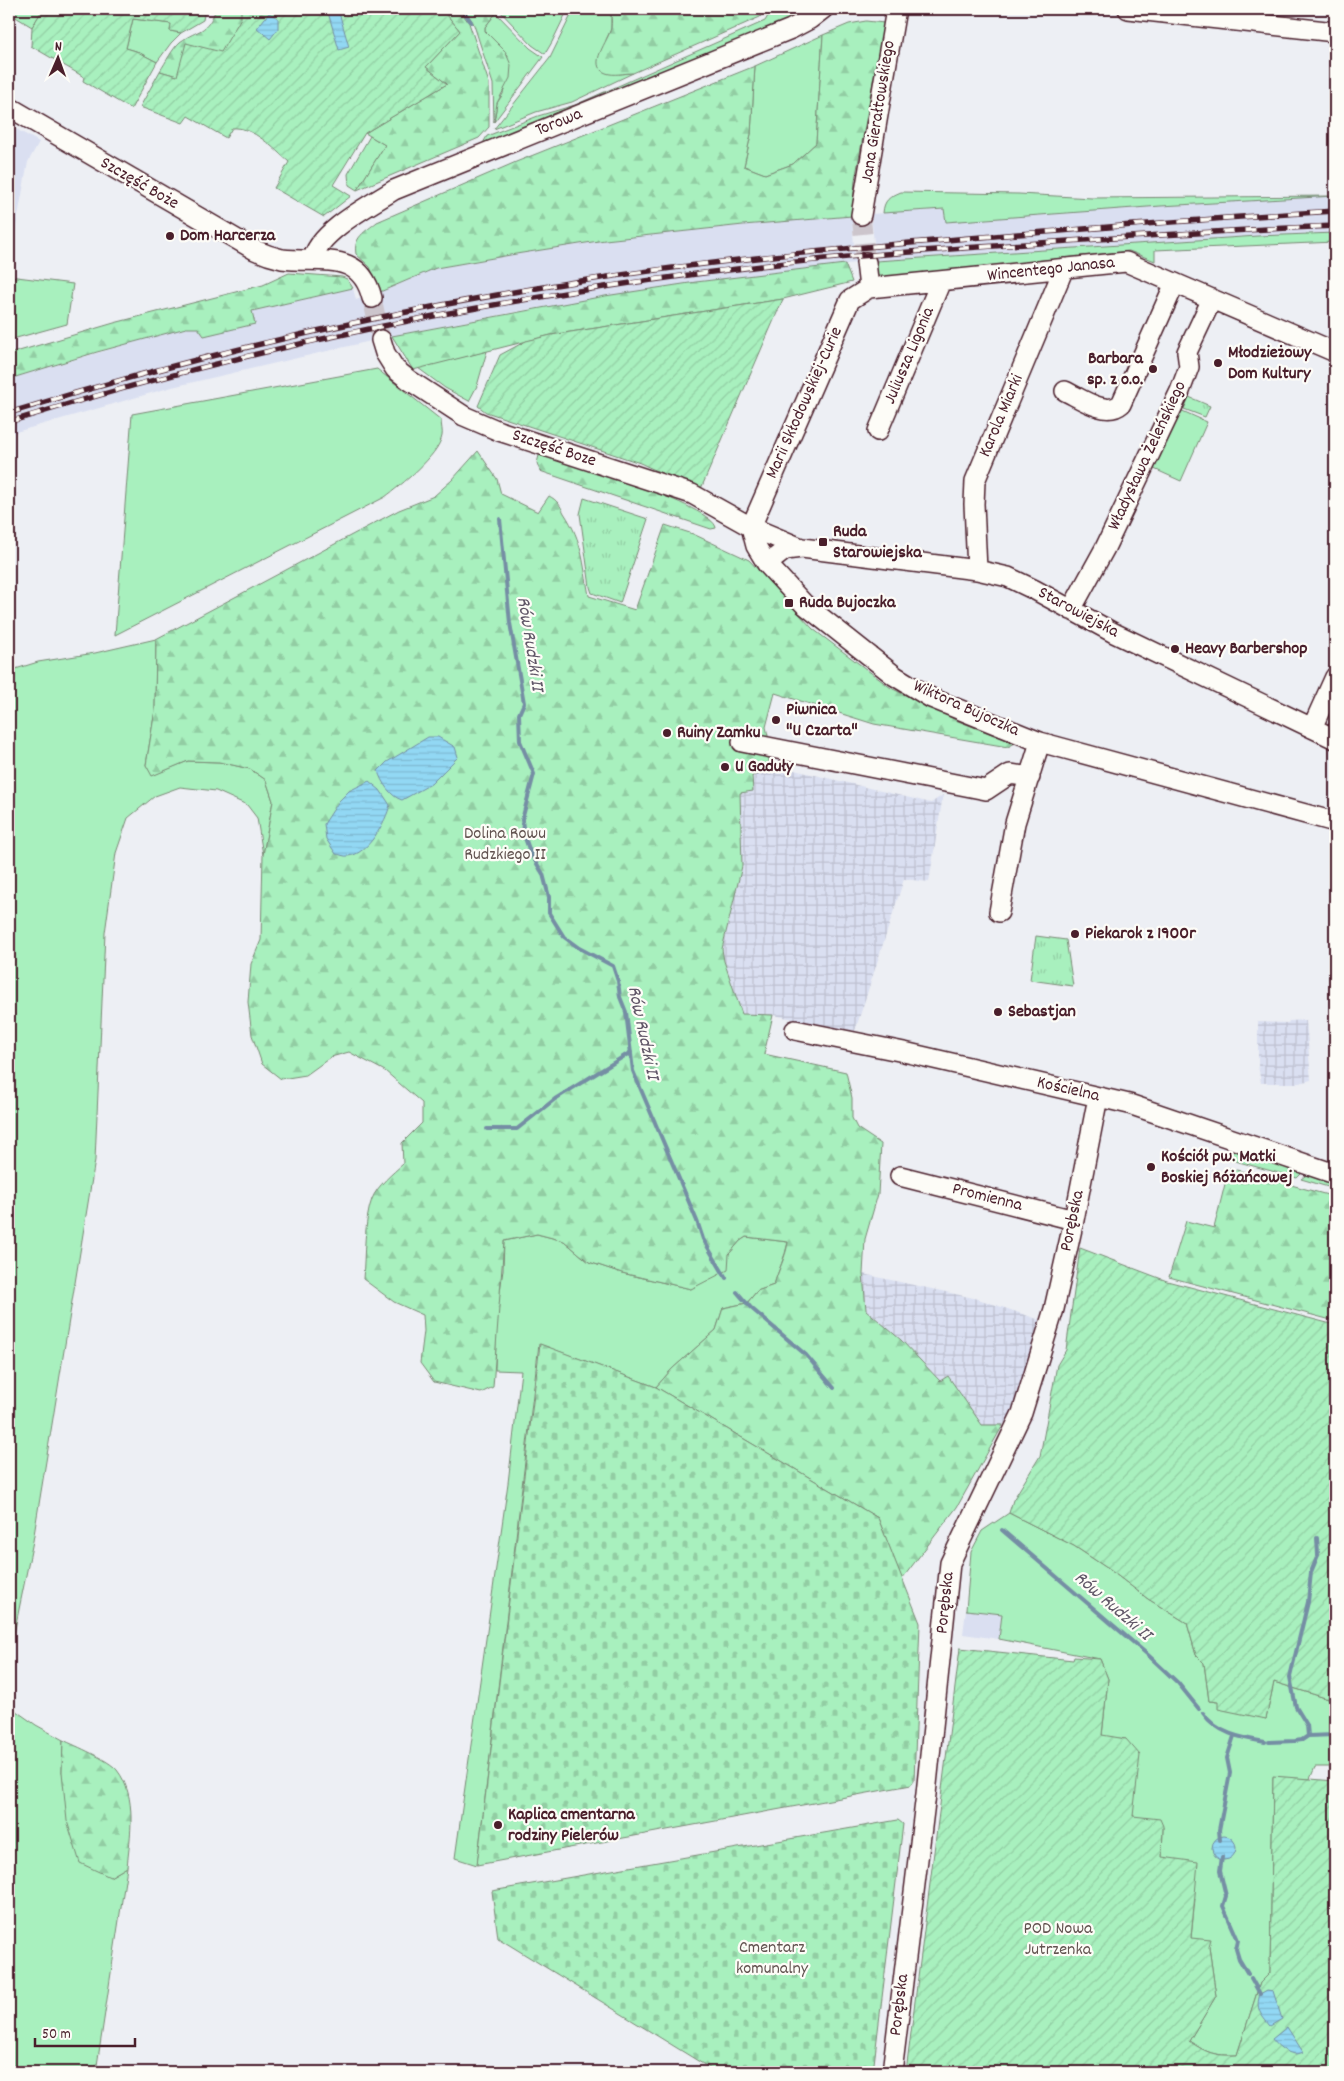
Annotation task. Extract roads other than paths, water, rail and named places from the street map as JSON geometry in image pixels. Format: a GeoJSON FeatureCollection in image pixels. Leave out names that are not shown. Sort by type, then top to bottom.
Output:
{"type":"FeatureCollection","features":[{"type":"Feature","properties":{"kind":"street","name":"Torowa"},"geometry":{"type":"LineString","coordinates":[[312,260],[316,248],[327,236],[394,190],[791,29],[810,19],[823,9]]}},
{"type":"Feature","properties":{"kind":"street","name":"Jana Gierałtowskiego"},"geometry":{"type":"LineString","coordinates":[[862,215],[896,9]]}},
{"type":"Feature","properties":{"kind":"street"},"geometry":{"type":"LineString","coordinates":[[1128,9],[1248,15],[1335,32]]}},
{"type":"Feature","properties":{"kind":"street","name":"Szczęść Boże"},"geometry":{"type":"LineString","coordinates":[[9,107],[255,250],[280,258],[340,262],[350,265],[359,271],[366,281],[372,298]]}},
{"type":"Feature","properties":{"kind":"street"},"geometry":{"type":"LineString","coordinates":[[866,262],[869,288]]}},
{"type":"Feature","properties":{"kind":"street","name":"Wincentego Janasa"},"geometry":{"type":"LineString","coordinates":[[869,288],[1126,262],[1335,352]]}},
{"type":"Feature","properties":{"kind":"street","name":"Karola Miarki"},"geometry":{"type":"LineString","coordinates":[[976,570],[975,481],[1064,268]]}},
{"type":"Feature","properties":{"kind":"street","name":"Juliusza Ligonia"},"geometry":{"type":"LineString","coordinates":[[878,432],[941,281]]}},
{"type":"Feature","properties":{"kind":"street"},"geometry":{"type":"LineString","coordinates":[[1065,391],[1102,408],[1110,409],[1121,404],[1175,283]]}},
{"type":"Feature","properties":{"kind":"street","name":"Marii Skłodowskiej-Curie"},"geometry":{"type":"LineString","coordinates":[[751,527],[850,300],[869,288]]}},
{"type":"Feature","properties":{"kind":"street","name":"Władysława Żeleńskiego"},"geometry":{"type":"LineString","coordinates":[[1071,610],[1105,548],[1180,391],[1189,367],[1187,352],[1212,299]]}},
{"type":"Feature","properties":{"kind":"street","name":"Szczęść Boze"},"geometry":{"type":"LineString","coordinates":[[381,340],[387,357],[395,369],[464,416],[499,431],[692,494],[751,527]]}},
{"type":"Feature","properties":{"kind":"street","name":"Starowiejska"},"geometry":{"type":"LineString","coordinates":[[751,527],[802,548]]}},
{"type":"Feature","properties":{"kind":"street","name":"Wiktora Bujoczka"},"geometry":{"type":"LineString","coordinates":[[751,527],[756,546],[767,564],[804,604],[895,676],[932,698],[1040,742],[1335,822]]}},
{"type":"Feature","properties":{"kind":"street","name":"Starowiejska"},"geometry":{"type":"LineString","coordinates":[[767,564],[785,550],[802,548],[976,570],[1008,577],[1114,633],[1335,739]]}},
{"type":"Feature","properties":{"kind":"street"},"geometry":{"type":"LineString","coordinates":[[1312,728],[1335,677]]}},
{"type":"Feature","properties":{"kind":"street"},"geometry":{"type":"LineString","coordinates":[[742,742],[986,790],[1010,774],[1030,777]]}},
{"type":"Feature","properties":{"kind":"street","name":"Wiktora Bujoczka"},"geometry":{"type":"LineString","coordinates":[[999,912],[1010,848],[1040,742]]}},
{"type":"Feature","properties":{"kind":"street","name":"Kościelna"},"geometry":{"type":"LineString","coordinates":[[795,1030],[896,1050],[1130,1104],[1335,1174]]}},
{"type":"Feature","properties":{"kind":"street","name":"Porębska"},"geometry":{"type":"LineString","coordinates":[[892,2072],[927,1784],[950,1563],[1022,1413],[1054,1309],[1098,1097]]}},
{"type":"Feature","properties":{"kind":"street","name":"Promienna"},"geometry":{"type":"LineString","coordinates":[[900,1176],[1074,1220]]}},
{"type":"Feature","properties":{"kind":"water"},"geometry":{"type":"Polygon","coordinates":[[[327,9],[338,9],[349,47],[339,50],[327,9]]]}},
{"type":"Feature","properties":{"kind":"water"},"geometry":{"type":"Polygon","coordinates":[[[269,13],[278,18],[278,29],[270,39],[257,28],[269,13]]]}},
{"type":"Feature","properties":{"kind":"water"},"geometry":{"type":"Polygon","coordinates":[[[428,737],[438,737],[455,747],[458,757],[431,784],[402,800],[394,796],[387,789],[378,771],[387,762],[428,737]]]}},
{"type":"Feature","properties":{"kind":"water"},"geometry":{"type":"Polygon","coordinates":[[[369,781],[380,790],[390,805],[385,820],[369,844],[362,850],[347,856],[336,854],[326,839],[324,824],[339,801],[349,791],[369,781]]]}},
{"type":"Feature","properties":{"kind":"water"},"geometry":{"type":"Polygon","coordinates":[[[1224,1836],[1229,1837],[1235,1843],[1235,1853],[1229,1859],[1224,1860],[1219,1859],[1213,1853],[1212,1848],[1213,1843],[1219,1837],[1224,1836]]]}},
{"type":"Feature","properties":{"kind":"water"},"geometry":{"type":"Polygon","coordinates":[[[1267,1990],[1273,1991],[1282,2019],[1270,2026],[1262,2015],[1258,2004],[1260,1994],[1267,1990]]]}},
{"type":"Feature","properties":{"kind":"water"},"geometry":{"type":"Polygon","coordinates":[[[1287,2027],[1303,2052],[1299,2054],[1290,2053],[1278,2046],[1272,2039],[1287,2027]]]}},
{"type":"Feature","properties":{"kind":"waterway","name":"Rów Rudzki II"},"geometry":{"type":"LineString","coordinates":[[462,9],[471,22]]}},
{"type":"Feature","properties":{"kind":"waterway","name":"Rów Rudzki II"},"geometry":{"type":"LineString","coordinates":[[500,519],[510,623],[524,703],[519,714],[520,741],[534,774],[522,820],[524,835],[530,852],[543,874],[549,897],[549,913],[564,937],[579,948],[613,966],[618,981],[620,997],[626,1012],[633,1071],[703,1239],[726,1278]]}},
{"type":"Feature","properties":{"kind":"waterway"},"geometry":{"type":"LineString","coordinates":[[487,1129],[517,1129],[555,1099],[631,1052]]}},
{"type":"Feature","properties":{"kind":"waterway","name":"Rów Rudzki II"},"geometry":{"type":"LineString","coordinates":[[737,1292],[751,1308],[806,1355],[834,1388]]}},
{"type":"Feature","properties":{"kind":"waterway","name":"Rów Rudzki II"},"geometry":{"type":"LineString","coordinates":[[1002,1530],[1148,1655],[1178,1683],[1199,1709]]}},
{"type":"Feature","properties":{"kind":"waterway"},"geometry":{"type":"LineString","coordinates":[[1308,1736],[1307,1725],[1296,1707],[1290,1677],[1308,1602],[1311,1572],[1318,1555],[1317,1538]]}},
{"type":"Feature","properties":{"kind":"waterway","name":"Rów Rudzki II"},"geometry":{"type":"LineString","coordinates":[[1203,1713],[1215,1726],[1231,1734],[1265,1742]]}},
{"type":"Feature","properties":{"kind":"waterway","name":"Rów Rudzki II"},"geometry":{"type":"LineString","coordinates":[[1269,1742],[1302,1740],[1308,1736],[1335,1735]]}},
{"type":"Feature","properties":{"kind":"waterway"},"geometry":{"type":"LineString","coordinates":[[1220,1840],[1219,1830],[1230,1773],[1227,1758],[1234,1736]]}},
{"type":"Feature","properties":{"kind":"waterway"},"geometry":{"type":"LineString","coordinates":[[1222,1857],[1220,1871],[1226,1896],[1223,1906],[1238,1940],[1236,1949],[1239,1959],[1248,1974]]}},
{"type":"Feature","properties":{"kind":"waterway"},"geometry":{"type":"LineString","coordinates":[[1251,1978],[1260,1994]]}},
{"type":"Feature","properties":{"kind":"tunnel"},"geometry":{"type":"LineString","coordinates":[[861,215],[866,262]]}},
{"type":"Feature","properties":{"kind":"tunnel"},"geometry":{"type":"LineString","coordinates":[[372,298],[381,340]]}},
{"type":"Feature","properties":{"kind":"railway"},"geometry":{"type":"LineString","coordinates":[[9,413],[150,372],[292,337],[436,306],[581,281],[744,259],[854,248],[1335,211]]}},
{"type":"Feature","properties":{"kind":"railway"},"geometry":{"type":"LineString","coordinates":[[9,422],[105,393],[202,367],[300,344],[497,304],[596,288],[796,262],[882,254],[1180,234],[1335,226]]}},
{"type":"Feature","properties":{"kind":"place","name":"Dom Harcerza"},"geometry":{"type":"Point","coordinates":[170,236]}},
{"type":"Feature","properties":{"kind":"place","name":"Młodzieżowy Dom Kultury"},"geometry":{"type":"Point","coordinates":[1218,363]}},
{"type":"Feature","properties":{"kind":"place","name":"Barbara sp. z o.o."},"geometry":{"type":"Point","coordinates":[1153,369]}},
{"type":"Feature","properties":{"kind":"place","name":"Ruda Starowiejska"},"geometry":{"type":"Point","coordinates":[823,542]}},
{"type":"Feature","properties":{"kind":"place","name":"Ruda Bujoczka"},"geometry":{"type":"Point","coordinates":[789,603]}},
{"type":"Feature","properties":{"kind":"place","name":"Heavy Barbershop"},"geometry":{"type":"Point","coordinates":[1175,649]}},
{"type":"Feature","properties":{"kind":"place","name":"Piwnica \"U Czarta\""},"geometry":{"type":"Point","coordinates":[776,720]}},
{"type":"Feature","properties":{"kind":"place","name":"Ruiny Zamku"},"geometry":{"type":"Point","coordinates":[667,733]}},
{"type":"Feature","properties":{"kind":"place","name":"U Gaduły"},"geometry":{"type":"Point","coordinates":[725,767]}},
{"type":"Feature","properties":{"kind":"place","name":"Piekarok z 1900r"},"geometry":{"type":"Point","coordinates":[1075,934]}},
{"type":"Feature","properties":{"kind":"place","name":"Sebastjan"},"geometry":{"type":"Point","coordinates":[998,1012]}},
{"type":"Feature","properties":{"kind":"place","name":"Kościół pw. Matki Boskiej Różańcowej"},"geometry":{"type":"Point","coordinates":[1151,1167]}},
{"type":"Feature","properties":{"kind":"place","name":"Kaplica cmentarna rodziny Pielerów"},"geometry":{"type":"Point","coordinates":[498,1825]}},
{"type":"Feature","properties":{"kind":"park label","name":"Dolina Rowu Rudzkiego II"},"geometry":{"type":"Point","coordinates":[505,844]}},
{"type":"Feature","properties":{"kind":"park label","name":"POD Nowa Jutrzenka"},"geometry":{"type":"Point","coordinates":[1058,1939]}},
{"type":"Feature","properties":{"kind":"park label","name":"Cmentarz komunalny"},"geometry":{"type":"Point","coordinates":[772,1958]}}]}
